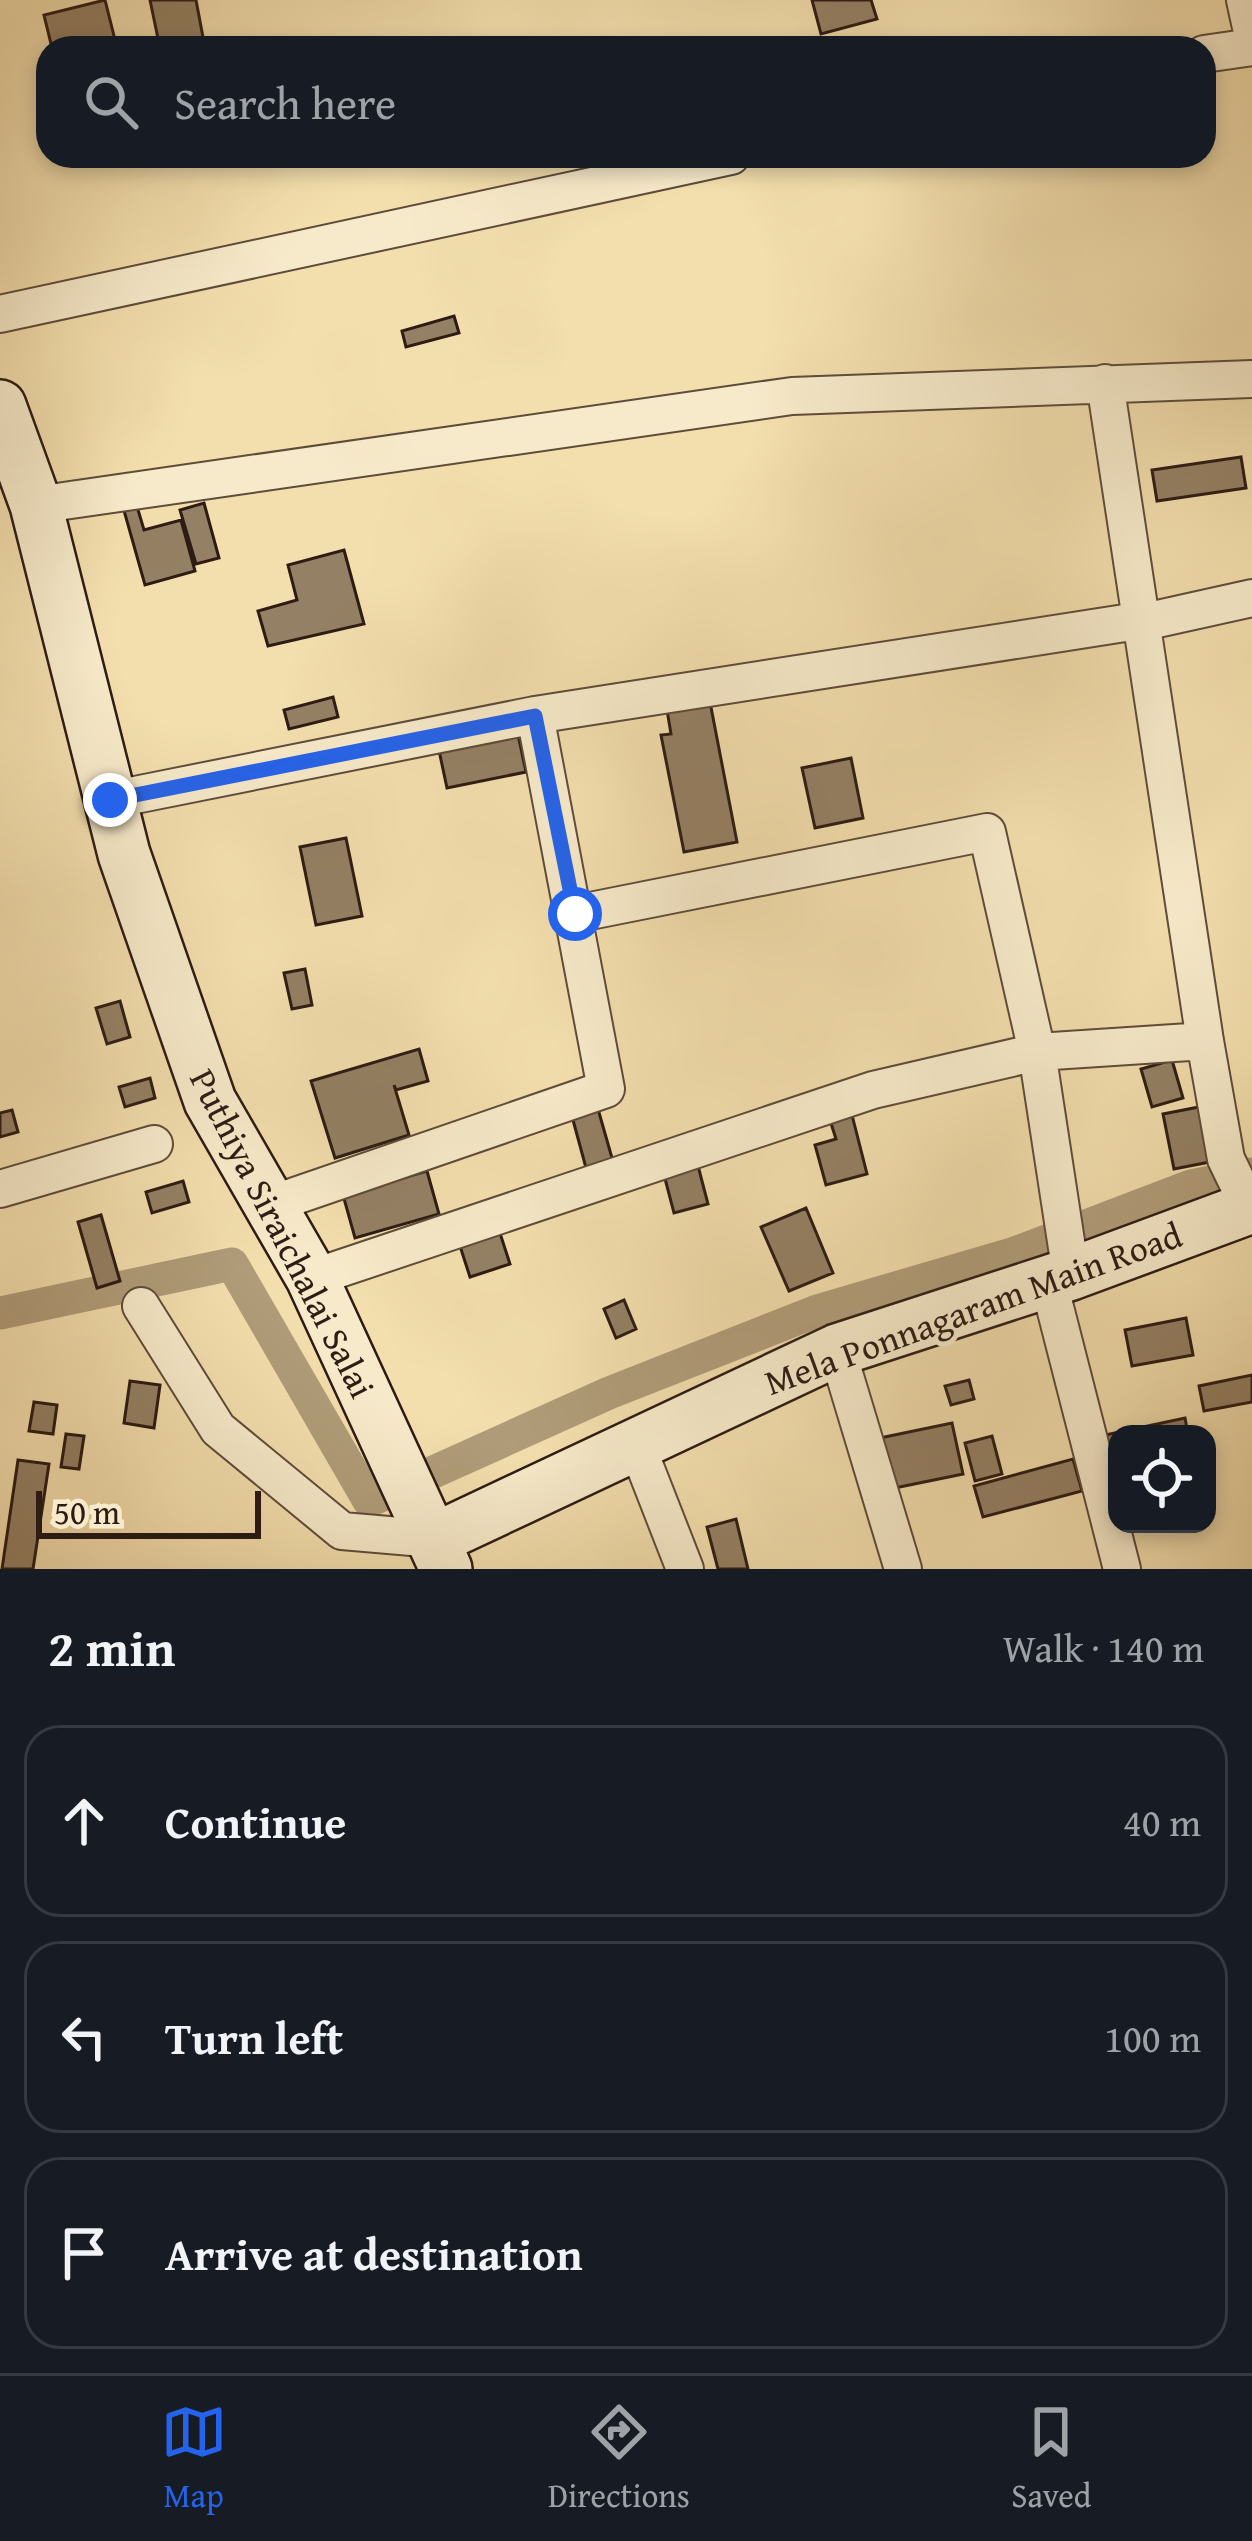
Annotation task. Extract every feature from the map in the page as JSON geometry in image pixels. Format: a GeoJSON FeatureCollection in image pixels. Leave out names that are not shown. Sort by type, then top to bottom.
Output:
{"type":"FeatureCollection","features":[{"type":"Feature","properties":{"kind":"main road","name":"Puthiya Siraichalai Salai"},"geometry":{"type":"LineString","coordinates":[[0,406],[35,505],[110,800],[210,1101],[266,1206],[312,1278],[432,1539]]}},
{"type":"Feature","properties":{"kind":"main road","name":"Mela Ponnagaram Main Road"},"geometry":{"type":"LineString","coordinates":[[432,1539],[837,1349],[1250,1205]]}},
{"type":"Feature","properties":{"kind":"street"},"geometry":{"type":"LineString","coordinates":[[1245,0],[1252,32]]}},
{"type":"Feature","properties":{"kind":"street"},"geometry":{"type":"LineString","coordinates":[[1216,52],[1252,47]]}},
{"type":"Feature","properties":{"kind":"street"},"geometry":{"type":"LineString","coordinates":[[0,314],[675,168]]}},
{"type":"Feature","properties":{"kind":"street"},"geometry":{"type":"LineString","coordinates":[[35,505],[792,396],[1252,379]]}},
{"type":"Feature","properties":{"kind":"street"},"geometry":{"type":"LineString","coordinates":[[1105,383],[1205,1041],[1226,1159],[1250,1205]]}},
{"type":"Feature","properties":{"kind":"street"},"geometry":{"type":"LineString","coordinates":[[110,800],[535,716],[1144,621],[1252,598]]}},
{"type":"Feature","properties":{"kind":"street"},"geometry":{"type":"LineString","coordinates":[[266,1206],[606,1089],[535,716]]}},
{"type":"Feature","properties":{"kind":"street"},"geometry":{"type":"LineString","coordinates":[[575,914],[987,832],[1037,1052],[1062,1270],[1122,1569]]}},
{"type":"Feature","properties":{"kind":"street"},"geometry":{"type":"LineString","coordinates":[[312,1278],[873,1090],[1037,1052],[1205,1041]]}},
{"type":"Feature","properties":{"kind":"street"},"geometry":{"type":"LineString","coordinates":[[0,1189],[154,1144]]}},
{"type":"Feature","properties":{"kind":"street"},"geometry":{"type":"LineString","coordinates":[[141,1306],[218,1429],[342,1532],[432,1539]]}},
{"type":"Feature","properties":{"kind":"street"},"geometry":{"type":"LineString","coordinates":[[837,1349],[903,1569]]}},
{"type":"Feature","properties":{"kind":"street"},"geometry":{"type":"LineString","coordinates":[[635,1442],[685,1569]]}},
{"type":"Feature","properties":{"kind":"building"},"geometry":{"type":"Polygon","coordinates":[[[105,0],[114,36],[49,36],[44,15],[105,0]]]}},
{"type":"Feature","properties":{"kind":"building"},"geometry":{"type":"Polygon","coordinates":[[[150,0],[196,0],[203,36],[158,36],[150,0]]]}},
{"type":"Feature","properties":{"kind":"building"},"geometry":{"type":"Polygon","coordinates":[[[812,0],[871,0],[877,19],[821,34],[812,0]]]}},
{"type":"Feature","properties":{"kind":"building"},"geometry":{"type":"Polygon","coordinates":[[[454,316],[459,333],[406,347],[402,331],[454,316]]]}},
{"type":"Feature","properties":{"kind":"building"},"geometry":{"type":"Polygon","coordinates":[[[1241,457],[1246,488],[1157,501],[1152,470],[1241,457]]]}},
{"type":"Feature","properties":{"kind":"building"},"geometry":{"type":"Polygon","coordinates":[[[136,503],[144,530],[181,520],[195,571],[145,585],[123,507],[136,503]]]}},
{"type":"Feature","properties":{"kind":"building"},"geometry":{"type":"Polygon","coordinates":[[[204,503],[219,558],[196,564],[180,510],[204,503]]]}},
{"type":"Feature","properties":{"kind":"building"},"geometry":{"type":"Polygon","coordinates":[[[344,550],[364,624],[268,646],[258,611],[297,600],[288,565],[344,550]]]}},
{"type":"Feature","properties":{"kind":"building"},"geometry":{"type":"Polygon","coordinates":[[[333,697],[338,717],[289,729],[284,710],[333,697]]]}},
{"type":"Feature","properties":{"kind":"building"},"geometry":{"type":"Polygon","coordinates":[[[710,702],[737,842],[684,852],[661,735],[671,734],[667,710],[710,702]]]}},
{"type":"Feature","properties":{"kind":"building"},"geometry":{"type":"Polygon","coordinates":[[[516,725],[526,772],[447,788],[437,741],[516,725]]]}},
{"type":"Feature","properties":{"kind":"building"},"geometry":{"type":"Polygon","coordinates":[[[851,758],[863,818],[815,828],[802,768],[851,758]]]}},
{"type":"Feature","properties":{"kind":"building"},"geometry":{"type":"Polygon","coordinates":[[[346,838],[362,916],[316,925],[300,847],[346,838]]]}},
{"type":"Feature","properties":{"kind":"building"},"geometry":{"type":"Polygon","coordinates":[[[305,969],[312,1005],[292,1009],[284,973],[305,969]]]}},
{"type":"Feature","properties":{"kind":"building"},"geometry":{"type":"Polygon","coordinates":[[[120,1001],[130,1037],[107,1044],[96,1008],[120,1001]]]}},
{"type":"Feature","properties":{"kind":"building"},"geometry":{"type":"Polygon","coordinates":[[[419,1049],[428,1081],[396,1090],[394,1085],[409,1135],[335,1158],[311,1081],[419,1049]]]}},
{"type":"Feature","properties":{"kind":"building"},"geometry":{"type":"Polygon","coordinates":[[[1172,1060],[1183,1098],[1152,1107],[1141,1069],[1172,1060]]]}},
{"type":"Feature","properties":{"kind":"building"},"geometry":{"type":"Polygon","coordinates":[[[150,1078],[155,1098],[125,1107],[119,1087],[150,1078]]]}},
{"type":"Feature","properties":{"kind":"building"},"geometry":{"type":"Polygon","coordinates":[[[596,1102],[616,1172],[589,1179],[570,1109],[596,1102]]]}},
{"type":"Feature","properties":{"kind":"building"},"geometry":{"type":"Polygon","coordinates":[[[1209,1105],[1220,1160],[1174,1169],[1163,1114],[1209,1105]]]}},
{"type":"Feature","properties":{"kind":"building"},"geometry":{"type":"Polygon","coordinates":[[[12,1110],[18,1132],[0,1137],[0,1113],[12,1110]]]}},
{"type":"Feature","properties":{"kind":"building"},"geometry":{"type":"Polygon","coordinates":[[[852,1115],[867,1174],[826,1185],[815,1145],[836,1139],[830,1120],[852,1115]]]}},
{"type":"Feature","properties":{"kind":"building"},"geometry":{"type":"Polygon","coordinates":[[[697,1162],[708,1204],[674,1213],[663,1171],[697,1162]]]}},
{"type":"Feature","properties":{"kind":"building"},"geometry":{"type":"Polygon","coordinates":[[[427,1171],[439,1214],[355,1238],[343,1195],[427,1171]]]}},
{"type":"Feature","properties":{"kind":"building"},"geometry":{"type":"Polygon","coordinates":[[[183,1181],[189,1202],[152,1213],[146,1192],[183,1181]]]}},
{"type":"Feature","properties":{"kind":"building"},"geometry":{"type":"Polygon","coordinates":[[[806,1208],[833,1273],[789,1291],[761,1227],[806,1208]]]}},
{"type":"Feature","properties":{"kind":"building"},"geometry":{"type":"Polygon","coordinates":[[[101,1215],[120,1281],[97,1288],[78,1222],[101,1215]]]}},
{"type":"Feature","properties":{"kind":"building"},"geometry":{"type":"Polygon","coordinates":[[[499,1230],[510,1264],[470,1277],[459,1243],[499,1230]]]}},
{"type":"Feature","properties":{"kind":"building"},"geometry":{"type":"Polygon","coordinates":[[[624,1300],[636,1329],[616,1338],[604,1309],[624,1300]]]}},
{"type":"Feature","properties":{"kind":"building"},"geometry":{"type":"Polygon","coordinates":[[[1186,1318],[1193,1355],[1132,1366],[1125,1330],[1186,1318]]]}},
{"type":"Feature","properties":{"kind":"building"},"geometry":{"type":"Polygon","coordinates":[[[1252,1375],[1252,1402],[1204,1411],[1199,1386],[1252,1375]]]}},
{"type":"Feature","properties":{"kind":"building"},"geometry":{"type":"Polygon","coordinates":[[[969,1380],[974,1399],[951,1405],[945,1386],[969,1380]]]}},
{"type":"Feature","properties":{"kind":"building"},"geometry":{"type":"Polygon","coordinates":[[[130,1381],[160,1385],[154,1428],[124,1423],[130,1381]]]}},
{"type":"Feature","properties":{"kind":"building"},"geometry":{"type":"Polygon","coordinates":[[[34,1402],[57,1405],[53,1434],[29,1431],[34,1402]]]}},
{"type":"Feature","properties":{"kind":"building"},"geometry":{"type":"Polygon","coordinates":[[[1185,1418],[1186,1425],[1152,1425],[1185,1418]]]}},
{"type":"Feature","properties":{"kind":"building"},"geometry":{"type":"Polygon","coordinates":[[[952,1423],[963,1474],[890,1489],[880,1438],[952,1423]]]}},
{"type":"Feature","properties":{"kind":"building"},"geometry":{"type":"Polygon","coordinates":[[[66,1434],[84,1436],[79,1469],[61,1467],[66,1434]]]}},
{"type":"Feature","properties":{"kind":"building"},"geometry":{"type":"Polygon","coordinates":[[[1108,1434],[1108,1465],[1107,1465],[1101,1436],[1108,1434]]]}},
{"type":"Feature","properties":{"kind":"building"},"geometry":{"type":"Polygon","coordinates":[[[992,1436],[1002,1474],[975,1481],[965,1443],[992,1436]]]}},
{"type":"Feature","properties":{"kind":"building"},"geometry":{"type":"Polygon","coordinates":[[[1073,1459],[1082,1491],[983,1517],[974,1486],[1073,1459]]]}},
{"type":"Feature","properties":{"kind":"building"},"geometry":{"type":"Polygon","coordinates":[[[18,1460],[49,1464],[33,1569],[2,1569],[18,1460]]]}},
{"type":"Feature","properties":{"kind":"building"},"geometry":{"type":"Polygon","coordinates":[[[736,1519],[748,1569],[718,1569],[707,1527],[736,1519]]]}},
{"type":"Feature","properties":{"kind":"waterway"},"geometry":{"type":"LineString","coordinates":[[0,1313],[232,1264],[369,1501],[609,1393],[817,1311],[1015,1253],[1191,1186],[1252,1174]]}},
{"type":"Feature","properties":{"kind":"route"},"geometry":{"type":"LineString","coordinates":[[110,800],[535,716],[575,914]]}}]}
